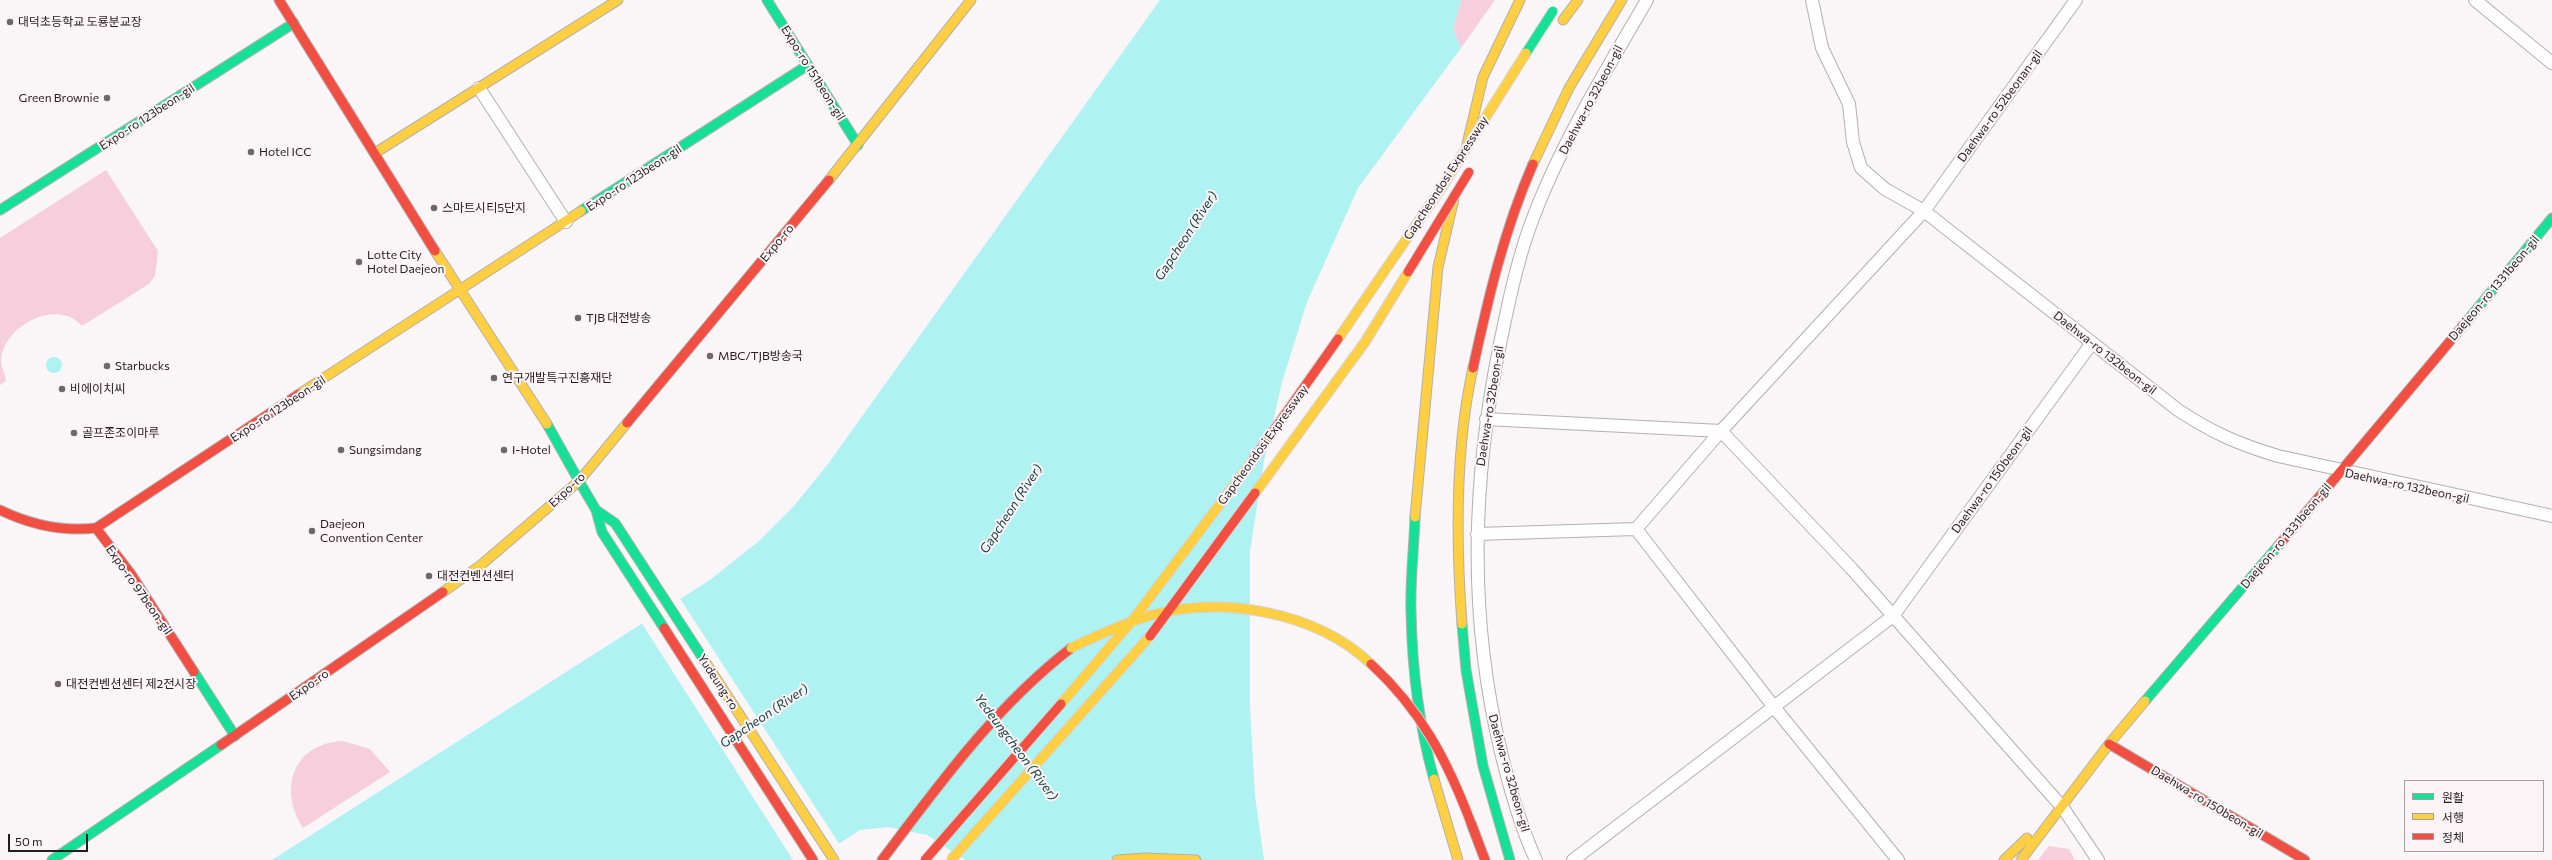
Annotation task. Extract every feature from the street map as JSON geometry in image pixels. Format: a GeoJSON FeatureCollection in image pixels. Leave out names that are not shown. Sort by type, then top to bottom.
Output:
{"type":"FeatureCollection","features":[{"type":"Feature","properties":{"kind":"main road"},"geometry":{"type":"LineString","coordinates":[[279,0],[459,289],[562,448],[579,481]]}},
{"type":"Feature","properties":{"kind":"main road"},"geometry":{"type":"LineString","coordinates":[[375,153],[618,0]]}},
{"type":"Feature","properties":{"kind":"main road","name":"Expo-ro 151beon-gil"},"geometry":{"type":"LineString","coordinates":[[767,0],[858,145]]}},
{"type":"Feature","properties":{"kind":"main road","name":"Expo-ro"},"geometry":{"type":"LineString","coordinates":[[52,860],[236,736],[481,565],[579,481],[858,145],[972,0]]}},
{"type":"Feature","properties":{"kind":"main road"},"geometry":{"type":"LineString","coordinates":[[1458,860],[1429,760],[1415,670],[1411,610],[1417,480],[1438,267],[1483,77],[1520,0]]}},
{"type":"Feature","properties":{"kind":"main road"},"geometry":{"type":"LineString","coordinates":[[1561,24],[1578,0]]}},
{"type":"Feature","properties":{"kind":"main road"},"geometry":{"type":"LineString","coordinates":[[1510,860],[1479,751],[1468,693],[1462,647],[1458,595],[1457,531],[1459,479],[1467,398],[1490,289],[1532,168],[1562,101],[1622,0]]}},
{"type":"Feature","properties":{"kind":"main road","name":"Gapcheondosi Expressway"},"geometry":{"type":"LineString","coordinates":[[925,860],[1132,621],[1280,424],[1442,187],[1555,8]]}},
{"type":"Feature","properties":{"kind":"main road","name":"Expo-ro 123beon-gil"},"geometry":{"type":"LineString","coordinates":[[0,210],[294,23]]}},
{"type":"Feature","properties":{"kind":"main road","name":"Expo-ro 123beon-gil"},"geometry":{"type":"LineString","coordinates":[[96,528],[459,289],[566,222],[808,65]]}},
{"type":"Feature","properties":{"kind":"main road","name":"Gapcheondosi Expressway"},"geometry":{"type":"LineString","coordinates":[[952,860],[1150,636],[1365,342],[1475,163]]}},
{"type":"Feature","properties":{"kind":"main road","name":"Daejeon-ro 1331beon-gil"},"geometry":{"type":"LineString","coordinates":[[2063,808],[2109,744],[2341,472],[2552,218]]}},
{"type":"Feature","properties":{"kind":"main road","name":"Yudeung-ro"},"geometry":{"type":"LineString","coordinates":[[579,481],[596,510],[602,532],[813,860]]}},
{"type":"Feature","properties":{"kind":"main road"},"geometry":{"type":"LineString","coordinates":[[0,510],[15,518],[44,525],[80,531],[96,528]]}},
{"type":"Feature","properties":{"kind":"main road","name":"Yudeung-ro"},"geometry":{"type":"LineString","coordinates":[[596,510],[615,523],[834,860]]}},
{"type":"Feature","properties":{"kind":"main road","name":"Expo-ro 97beon-gil"},"geometry":{"type":"LineString","coordinates":[[96,528],[130,574],[236,736]]}},
{"type":"Feature","properties":{"kind":"main road"},"geometry":{"type":"LineString","coordinates":[[882,860],[1000,711],[1022,687],[1052,661],[1100,631],[1140,617],[1183,608],[1206,606],[1253,610],[1299,622],[1355,651],[1371,663],[1394,685],[1427,728],[1441,752],[1471,823],[1484,860]]}},
{"type":"Feature","properties":{"kind":"main road","name":"Daehwa-ro 150beon-gil"},"geometry":{"type":"LineString","coordinates":[[2109,744],[2304,860]]}},
{"type":"Feature","properties":{"kind":"main road"},"geometry":{"type":"LineString","coordinates":[[2004,860],[2030,835],[2063,808]]}},
{"type":"Feature","properties":{"kind":"main road"},"geometry":{"type":"LineString","coordinates":[[2021,860],[2063,808]]}},
{"type":"Feature","properties":{"kind":"main road"},"geometry":{"type":"LineString","coordinates":[[1117,860],[1145,858],[1196,860]]}},
{"type":"Feature","properties":{"kind":"street","name":"Daehwa-ro 32beon-gil"},"geometry":{"type":"LineString","coordinates":[[1536,860],[1508,780],[1490,707],[1478,617],[1477,534],[1480,470],[1486,419],[1510,297],[1529,229],[1568,141],[1647,0]]}},
{"type":"Feature","properties":{"kind":"street","name":"Daehwa-ro 132beon-gil"},"geometry":{"type":"LineString","coordinates":[[1812,0],[1822,48],[1849,104],[1853,142],[1861,168],[1885,189],[1924,211],[2178,410],[2211,432],[2240,445],[2341,472],[2552,516]]}},
{"type":"Feature","properties":{"kind":"street","name":"Daehwa-ro 52beonan-gil"},"geometry":{"type":"LineString","coordinates":[[1636,529],[1721,432],[1924,211],[2076,0]]}},
{"type":"Feature","properties":{"kind":"street"},"geometry":{"type":"LineString","coordinates":[[2475,0],[2552,63]]}},
{"type":"Feature","properties":{"kind":"street"},"geometry":{"type":"LineString","coordinates":[[479,88],[566,222]]}},
{"type":"Feature","properties":{"kind":"street","name":"Daehwa-ro 150beon-gil"},"geometry":{"type":"LineString","coordinates":[[1574,860],[1893,616],[2092,343]]}},
{"type":"Feature","properties":{"kind":"street"},"geometry":{"type":"LineString","coordinates":[[1486,419],[1721,432],[1893,616],[2063,808],[2098,860]]}},
{"type":"Feature","properties":{"kind":"street"},"geometry":{"type":"LineString","coordinates":[[1477,534],[1636,529],[1774,707],[1898,860]]}},
{"type":"Feature","properties":{"kind":"shaded area"},"geometry":{"type":"Polygon","coordinates":[[[1461,0],[1495,0],[1461,48],[1453,29],[1461,0]]]}},
{"type":"Feature","properties":{"kind":"shaded area"},"geometry":{"type":"Polygon","coordinates":[[[106,170],[158,251],[155,276],[149,284],[82,326],[73,319],[61,315],[49,315],[26,323],[8,340],[3,351],[1,363],[6,381],[0,385],[0,238],[106,170]]]}},
{"type":"Feature","properties":{"kind":"shaded area"},"geometry":{"type":"Polygon","coordinates":[[[343,741],[370,749],[390,772],[303,828],[295,813],[292,798],[291,784],[295,771],[302,759],[312,750],[326,744],[343,741]]]}},
{"type":"Feature","properties":{"kind":"shaded area"},"geometry":{"type":"Polygon","coordinates":[[[2049,846],[2069,849],[2075,860],[2038,860],[2049,846]]]}},
{"type":"Feature","properties":{"kind":"water"},"geometry":{"type":"Polygon","coordinates":[[[1160,0],[1461,0],[1453,29],[1461,48],[1358,188],[1307,302],[1282,382],[1264,461],[1250,551],[1250,707],[1255,796],[1264,860],[965,860],[927,835],[888,827],[860,830],[814,860],[272,860],[710,580],[759,541],[794,506],[828,464],[1160,0]]]}},
{"type":"Feature","properties":{"kind":"water"},"geometry":{"type":"Polygon","coordinates":[[[54,357],[61,362],[62,365],[57,372],[54,373],[47,368],[46,365],[51,358],[54,357]]]}},
{"type":"Feature","properties":{"kind":"pier"},"geometry":{"type":"Polygon","coordinates":[[[679,597],[840,845],[818,860],[793,860],[641,622],[679,597]]]}},
{"type":"Feature","properties":{"kind":"traffic: fast"},"geometry":{"type":"LineString","coordinates":[[767,0],[858,145]]}},
{"type":"Feature","properties":{"kind":"traffic: fast"},"geometry":{"type":"LineString","coordinates":[[1526,53],[1553,11]]}},
{"type":"Feature","properties":{"kind":"traffic: fast"},"geometry":{"type":"LineString","coordinates":[[0,210],[294,23]]}},
{"type":"Feature","properties":{"kind":"traffic: fast"},"geometry":{"type":"LineString","coordinates":[[581,211],[808,65]]}},
{"type":"Feature","properties":{"kind":"traffic: fast"},"geometry":{"type":"LineString","coordinates":[[2467,321],[2552,218]]}},
{"type":"Feature","properties":{"kind":"traffic: fast"},"geometry":{"type":"LineString","coordinates":[[547,424],[579,481]]}},
{"type":"Feature","properties":{"kind":"traffic: fast"},"geometry":{"type":"LineString","coordinates":[[579,481],[596,510],[602,532],[664,628]]}},
{"type":"Feature","properties":{"kind":"traffic: fast"},"geometry":{"type":"LineString","coordinates":[[596,510],[615,523],[704,660]]}},
{"type":"Feature","properties":{"kind":"traffic: fast"},"geometry":{"type":"LineString","coordinates":[[1415,517],[1411,599],[1413,653],[1420,717],[1434,779]]}},
{"type":"Feature","properties":{"kind":"traffic: fast"},"geometry":{"type":"LineString","coordinates":[[2145,701],[2278,546]]}},
{"type":"Feature","properties":{"kind":"traffic: fast"},"geometry":{"type":"LineString","coordinates":[[1462,624],[1466,670],[1483,766],[1510,860]]}},
{"type":"Feature","properties":{"kind":"traffic: fast"},"geometry":{"type":"LineString","coordinates":[[194,672],[235,736]]}},
{"type":"Feature","properties":{"kind":"traffic: fast"},"geometry":{"type":"LineString","coordinates":[[52,860],[221,745]]}},
{"type":"Feature","properties":{"kind":"traffic: slow"},"geometry":{"type":"LineString","coordinates":[[375,153],[618,0]]}},
{"type":"Feature","properties":{"kind":"traffic: slow"},"geometry":{"type":"LineString","coordinates":[[829,180],[971,0]]}},
{"type":"Feature","properties":{"kind":"traffic: slow"},"geometry":{"type":"LineString","coordinates":[[1467,144],[1483,77],[1520,0]]}},
{"type":"Feature","properties":{"kind":"traffic: slow"},"geometry":{"type":"LineString","coordinates":[[1563,20],[1578,0]]}},
{"type":"Feature","properties":{"kind":"traffic: slow"},"geometry":{"type":"LineString","coordinates":[[1533,164],[1569,88],[1622,0]]}},
{"type":"Feature","properties":{"kind":"traffic: slow"},"geometry":{"type":"LineString","coordinates":[[1338,339],[1442,187],[1526,53]]}},
{"type":"Feature","properties":{"kind":"traffic: slow"},"geometry":{"type":"LineString","coordinates":[[1415,517],[1438,267],[1454,199]]}},
{"type":"Feature","properties":{"kind":"traffic: slow"},"geometry":{"type":"LineString","coordinates":[[299,394],[581,211]]}},
{"type":"Feature","properties":{"kind":"traffic: slow"},"geometry":{"type":"LineString","coordinates":[[435,251],[547,424]]}},
{"type":"Feature","properties":{"kind":"traffic: slow"},"geometry":{"type":"LineString","coordinates":[[1255,493],[1365,342],[1408,272]]}},
{"type":"Feature","properties":{"kind":"traffic: slow"},"geometry":{"type":"LineString","coordinates":[[1462,624],[1458,496],[1463,430],[1473,368]]}},
{"type":"Feature","properties":{"kind":"traffic: slow"},"geometry":{"type":"LineString","coordinates":[[443,592],[481,565],[579,481],[627,423]]}},
{"type":"Feature","properties":{"kind":"traffic: slow"},"geometry":{"type":"LineString","coordinates":[[1061,704],[1132,621],[1250,464]]}},
{"type":"Feature","properties":{"kind":"traffic: slow"},"geometry":{"type":"LineString","coordinates":[[1071,648],[1111,630],[1152,615],[1209,607],[1239,608],[1268,613],[1297,621],[1324,632],[1349,646],[1371,664]]}},
{"type":"Feature","properties":{"kind":"traffic: slow"},"geometry":{"type":"LineString","coordinates":[[951,860],[1150,636]]}},
{"type":"Feature","properties":{"kind":"traffic: slow"},"geometry":{"type":"LineString","coordinates":[[704,660],[834,860]]}},
{"type":"Feature","properties":{"kind":"traffic: slow"},"geometry":{"type":"LineString","coordinates":[[2021,860],[2109,744],[2145,701]]}},
{"type":"Feature","properties":{"kind":"traffic: slow"},"geometry":{"type":"LineString","coordinates":[[1434,779],[1458,860]]}},
{"type":"Feature","properties":{"kind":"traffic: slow"},"geometry":{"type":"LineString","coordinates":[[2004,860],[2027,838]]}},
{"type":"Feature","properties":{"kind":"traffic: slow"},"geometry":{"type":"LineString","coordinates":[[1117,860],[1145,858],[1196,860]]}},
{"type":"Feature","properties":{"kind":"traffic: jam"},"geometry":{"type":"LineString","coordinates":[[279,0],[435,251]]}},
{"type":"Feature","properties":{"kind":"traffic: jam"},"geometry":{"type":"LineString","coordinates":[[1473,368],[1505,239],[1533,164]]}},
{"type":"Feature","properties":{"kind":"traffic: jam"},"geometry":{"type":"LineString","coordinates":[[1408,272],[1469,172]]}},
{"type":"Feature","properties":{"kind":"traffic: jam"},"geometry":{"type":"LineString","coordinates":[[627,423],[829,180]]}},
{"type":"Feature","properties":{"kind":"traffic: jam"},"geometry":{"type":"LineString","coordinates":[[2278,546],[2467,321]]}},
{"type":"Feature","properties":{"kind":"traffic: jam"},"geometry":{"type":"LineString","coordinates":[[1250,464],[1338,339]]}},
{"type":"Feature","properties":{"kind":"traffic: jam"},"geometry":{"type":"LineString","coordinates":[[0,510],[23,520],[47,526],[71,529],[96,528],[299,394]]}},
{"type":"Feature","properties":{"kind":"traffic: jam"},"geometry":{"type":"LineString","coordinates":[[1150,636],[1255,493]]}},
{"type":"Feature","properties":{"kind":"traffic: jam"},"geometry":{"type":"LineString","coordinates":[[96,528],[131,574],[194,672]]}},
{"type":"Feature","properties":{"kind":"traffic: jam"},"geometry":{"type":"LineString","coordinates":[[221,745],[443,592]]}},
{"type":"Feature","properties":{"kind":"traffic: jam"},"geometry":{"type":"LineString","coordinates":[[664,628],[813,860]]}},
{"type":"Feature","properties":{"kind":"traffic: jam"},"geometry":{"type":"LineString","coordinates":[[882,860],[947,775],[993,721],[1043,671],[1071,648]]}},
{"type":"Feature","properties":{"kind":"traffic: jam"},"geometry":{"type":"LineString","coordinates":[[1371,664],[1389,681],[1404,699],[1431,737],[1452,778],[1471,823]]}},
{"type":"Feature","properties":{"kind":"traffic: jam"},"geometry":{"type":"LineString","coordinates":[[925,860],[1061,704]]}},
{"type":"Feature","properties":{"kind":"traffic: jam"},"geometry":{"type":"LineString","coordinates":[[2109,744],[2305,860]]}},
{"type":"Feature","properties":{"kind":"traffic: jam"},"geometry":{"type":"LineString","coordinates":[[1471,823],[1485,860]]}},
{"type":"Feature","properties":{"kind":"place","name":"대덕초등학교 도룡분교장"},"geometry":{"type":"Point","coordinates":[10,22]}},
{"type":"Feature","properties":{"kind":"place","name":"Green Brownie"},"geometry":{"type":"Point","coordinates":[107,98]}},
{"type":"Feature","properties":{"kind":"place","name":"Hotel ICC"},"geometry":{"type":"Point","coordinates":[251,152]}},
{"type":"Feature","properties":{"kind":"place","name":"스마트시티5단지"},"geometry":{"type":"Point","coordinates":[434,208]}},
{"type":"Feature","properties":{"kind":"place","name":"Lotte City Hotel Daejeon"},"geometry":{"type":"Point","coordinates":[359,262]}},
{"type":"Feature","properties":{"kind":"place","name":"TJB 대전방송"},"geometry":{"type":"Point","coordinates":[578,318]}},
{"type":"Feature","properties":{"kind":"place","name":"MBC/TJB방송국"},"geometry":{"type":"Point","coordinates":[710,356]}},
{"type":"Feature","properties":{"kind":"place","name":"Starbucks"},"geometry":{"type":"Point","coordinates":[107,366]}},
{"type":"Feature","properties":{"kind":"place","name":"연구개발특구진흥재단"},"geometry":{"type":"Point","coordinates":[494,378]}},
{"type":"Feature","properties":{"kind":"place","name":"비에이치씨"},"geometry":{"type":"Point","coordinates":[62,389]}},
{"type":"Feature","properties":{"kind":"place","name":"골프존조이마루"},"geometry":{"type":"Point","coordinates":[74,433]}},
{"type":"Feature","properties":{"kind":"place","name":"Sungsimdang"},"geometry":{"type":"Point","coordinates":[341,450]}},
{"type":"Feature","properties":{"kind":"place","name":"I-Hotel"},"geometry":{"type":"Point","coordinates":[504,450]}},
{"type":"Feature","properties":{"kind":"place","name":"Daejeon Convention Center"},"geometry":{"type":"Point","coordinates":[312,531]}},
{"type":"Feature","properties":{"kind":"place","name":"대전컨벤션센터"},"geometry":{"type":"Point","coordinates":[429,576]}},
{"type":"Feature","properties":{"kind":"place","name":"대전컨벤션센터 제2전시장"},"geometry":{"type":"Point","coordinates":[58,684]}},
{"type":"Feature","properties":{"kind":"water label","name":"Gapcheon (River)"},"geometry":{"type":"Point","coordinates":[1186,236]}},
{"type":"Feature","properties":{"kind":"water label","name":"Gapcheon (River)"},"geometry":{"type":"Point","coordinates":[1011,509]}},
{"type":"Feature","properties":{"kind":"water label","name":"Gapcheon (River)"},"geometry":{"type":"Point","coordinates":[764,716]}},
{"type":"Feature","properties":{"kind":"water label","name":"Yedeungcheon (River)"},"geometry":{"type":"Point","coordinates":[1016,747]}}]}
